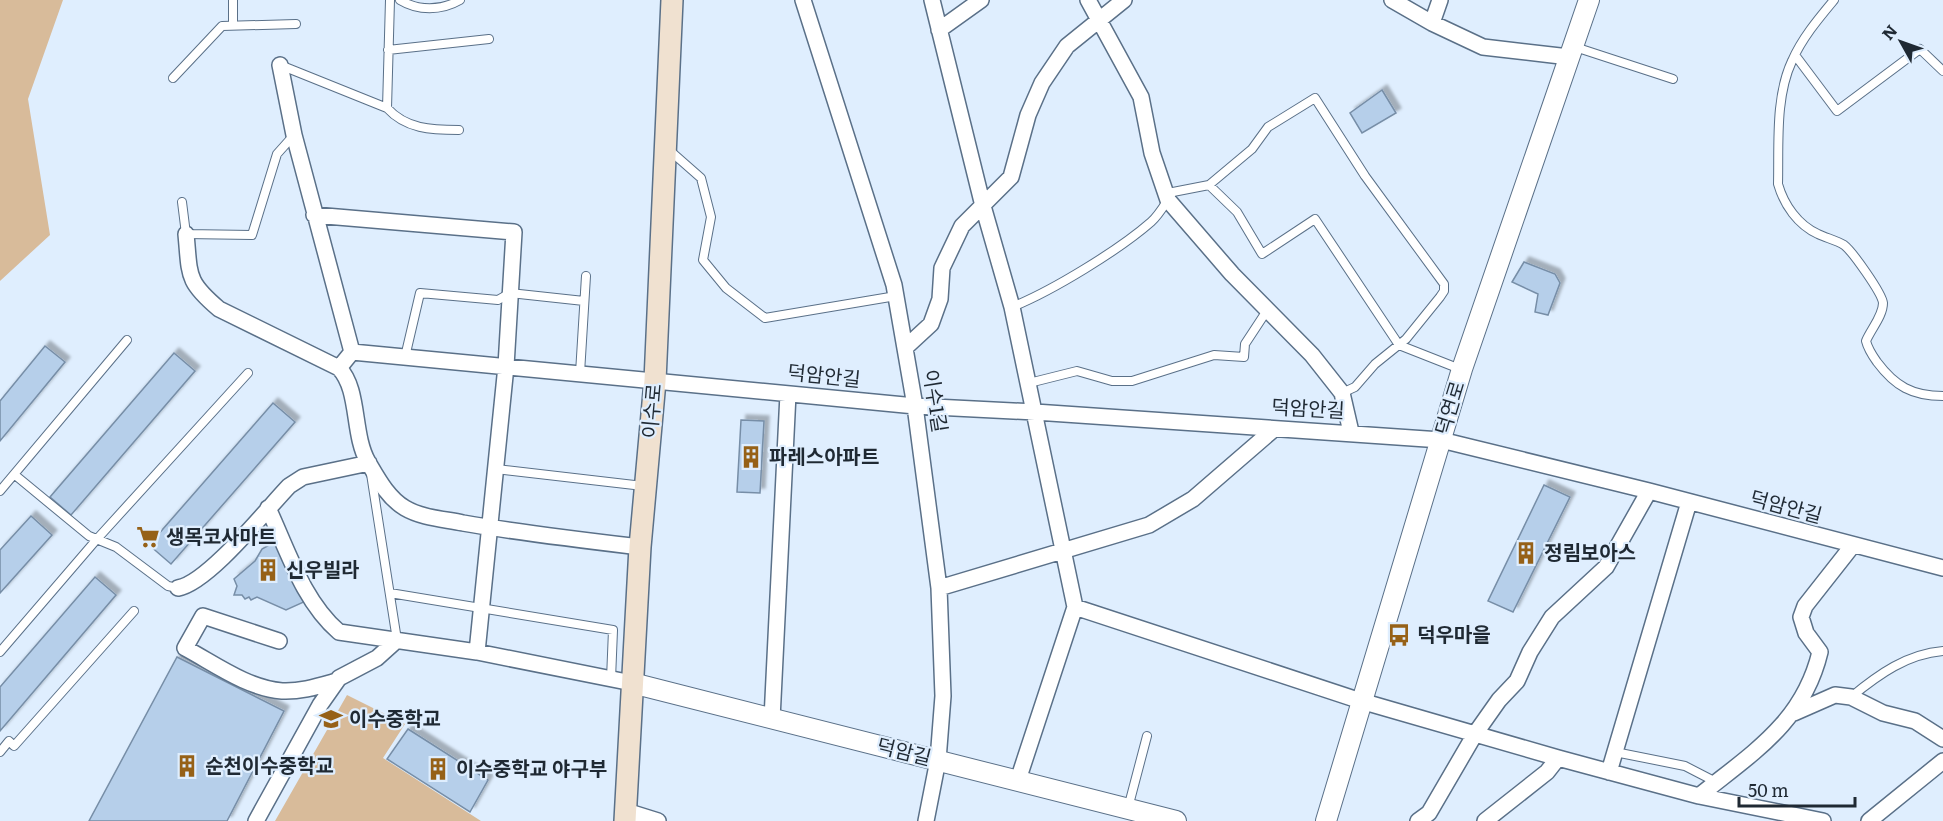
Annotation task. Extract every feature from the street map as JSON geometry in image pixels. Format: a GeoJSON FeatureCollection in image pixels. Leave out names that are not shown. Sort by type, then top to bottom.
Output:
{"type":"FeatureCollection","features":[{"type":"Feature","properties":{"kind":"main road","name":"이수로"},"geometry":{"type":"LineString","coordinates":[[626,816],[622,681],[640,547],[655,381],[672,0]]}},
{"type":"Feature","properties":{"kind":"street","name":"이수1길"},"geometry":{"type":"LineString","coordinates":[[803,0],[896,296],[915,406],[939,588],[943,696],[938,760],[926,821]]}},
{"type":"Feature","properties":{"kind":"street"},"geometry":{"type":"LineString","coordinates":[[932,0],[983,206],[1012,307],[1075,607],[1018,780]]}},
{"type":"Feature","properties":{"kind":"street"},"geometry":{"type":"LineString","coordinates":[[939,30],[981,0]]}},
{"type":"Feature","properties":{"kind":"street"},"geometry":{"type":"LineString","coordinates":[[1088,0],[1141,97],[1152,153],[1168,200],[1232,274],[1299,339],[1342,393],[1351,432]]}},
{"type":"Feature","properties":{"kind":"street"},"geometry":{"type":"LineString","coordinates":[[905,348],[932,324],[940,299],[942,267],[962,226],[1011,177],[1028,115],[1042,82],[1067,46],[1124,0]]}},
{"type":"Feature","properties":{"kind":"street"},"geometry":{"type":"LineString","coordinates":[[1392,0],[1432,23],[1483,47],[1571,52]]}},
{"type":"Feature","properties":{"kind":"street"},"geometry":{"type":"LineString","coordinates":[[1432,23],[1440,0]]}},
{"type":"Feature","properties":{"kind":"street","name":"덕연로"},"geometry":{"type":"LineString","coordinates":[[1326,821],[1461,369],[1589,0]]}},
{"type":"Feature","properties":{"kind":"street"},"geometry":{"type":"LineString","coordinates":[[280,65],[294,135],[314,215],[352,352],[339,368]]}},
{"type":"Feature","properties":{"kind":"street"},"geometry":{"type":"LineString","coordinates":[[314,215],[514,232],[506,366],[477,652]]}},
{"type":"Feature","properties":{"kind":"street"},"geometry":{"type":"LineString","coordinates":[[186,234],[190,276],[194,285],[205,297],[219,309],[339,368],[351,385],[360,439],[369,463],[387,492],[407,509],[428,516],[491,528],[640,547]]}},
{"type":"Feature","properties":{"kind":"street","name":"덕암안길"},"geometry":{"type":"LineString","coordinates":[[352,352],[915,406],[1351,432],[1441,440],[1649,491],[1943,568]]}},
{"type":"Feature","properties":{"kind":"street"},"geometry":{"type":"LineString","coordinates":[[772,719],[788,394]]}},
{"type":"Feature","properties":{"kind":"street"},"geometry":{"type":"LineString","coordinates":[[939,588],[1149,525],[1193,499],[1274,429]]}},
{"type":"Feature","properties":{"kind":"street"},"geometry":{"type":"LineString","coordinates":[[178,588],[189,586],[206,574],[289,486],[303,477],[369,463]]}},
{"type":"Feature","properties":{"kind":"street"},"geometry":{"type":"LineString","coordinates":[[1418,821],[1429,813],[1475,734],[1498,700],[1517,681],[1530,652],[1552,617],[1606,567],[1649,491]]}},
{"type":"Feature","properties":{"kind":"street"},"geometry":{"type":"LineString","coordinates":[[1609,772],[1689,502]]}},
{"type":"Feature","properties":{"kind":"street"},"geometry":{"type":"LineString","coordinates":[[268,508],[304,588],[325,620],[339,632],[477,652],[622,681]]}},
{"type":"Feature","properties":{"kind":"street"},"geometry":{"type":"LineString","coordinates":[[1699,796],[1781,730],[1804,697],[1820,652],[1806,633],[1800,617],[1805,606],[1853,545]]}},
{"type":"Feature","properties":{"kind":"street"},"geometry":{"type":"LineString","coordinates":[[1075,607],[1361,701],[1558,758],[1699,796],[1823,821]]}},
{"type":"Feature","properties":{"kind":"street"},"geometry":{"type":"LineString","coordinates":[[279,641],[203,616],[185,648],[242,679],[267,688],[303,690],[337,681],[377,658],[397,640]]}},
{"type":"Feature","properties":{"kind":"street"},"geometry":{"type":"LineString","coordinates":[[256,821],[320,705],[337,681]]}},
{"type":"Feature","properties":{"kind":"street","name":"덕암길"},"geometry":{"type":"LineString","coordinates":[[622,681],[1018,780],[1129,812],[1176,821]]}},
{"type":"Feature","properties":{"kind":"street"},"geometry":{"type":"LineString","coordinates":[[1792,714],[1835,695],[1851,697],[1882,713],[1915,721],[1943,739]]}},
{"type":"Feature","properties":{"kind":"street"},"geometry":{"type":"LineString","coordinates":[[1485,821],[1547,772],[1558,758]]}},
{"type":"Feature","properties":{"kind":"street"},"geometry":{"type":"LineString","coordinates":[[1869,821],[1943,761]]}},
{"type":"Feature","properties":{"kind":"street"},"geometry":{"type":"LineString","coordinates":[[626,816],[657,821]]}},
{"type":"Feature","properties":{"kind":"lane"},"geometry":{"type":"LineString","coordinates":[[233,0],[233,24]]}},
{"type":"Feature","properties":{"kind":"lane"},"geometry":{"type":"LineString","coordinates":[[387,108],[390,0]]}},
{"type":"Feature","properties":{"kind":"lane"},"geometry":{"type":"LineString","coordinates":[[400,0],[408,5],[435,9],[448,7],[460,0]]}},
{"type":"Feature","properties":{"kind":"lane"},"geometry":{"type":"LineString","coordinates":[[1834,0],[1795,55],[1781,103],[1778,184],[1782,196],[1804,225],[1848,249],[1878,291],[1882,299],[1881,312],[1866,341],[1867,348],[1888,376],[1907,390],[1919,394],[1943,396]]}},
{"type":"Feature","properties":{"kind":"lane"},"geometry":{"type":"LineString","coordinates":[[173,78],[222,26],[296,24]]}},
{"type":"Feature","properties":{"kind":"lane"},"geometry":{"type":"LineString","coordinates":[[388,50],[489,39]]}},
{"type":"Feature","properties":{"kind":"lane"},"geometry":{"type":"LineString","coordinates":[[1795,55],[1837,111],[1920,49],[1943,71]]}},
{"type":"Feature","properties":{"kind":"lane"},"geometry":{"type":"LineString","coordinates":[[1571,52],[1673,79]]}},
{"type":"Feature","properties":{"kind":"lane"},"geometry":{"type":"LineString","coordinates":[[280,65],[387,108],[398,120],[429,130],[459,130]]}},
{"type":"Feature","properties":{"kind":"lane"},"geometry":{"type":"LineString","coordinates":[[1012,307],[1032,299],[1132,236],[1153,220],[1173,192],[1209,185],[1252,149],[1268,127],[1315,98],[1365,176],[1444,284],[1444,291],[1440,297],[1406,339],[1375,364],[1355,387],[1342,393]]}},
{"type":"Feature","properties":{"kind":"lane"},"geometry":{"type":"LineString","coordinates":[[182,202],[186,234],[252,235],[277,154],[294,135]]}},
{"type":"Feature","properties":{"kind":"lane"},"geometry":{"type":"LineString","coordinates":[[664,146],[701,178],[711,217],[704,260],[726,288],[765,318],[896,296]]}},
{"type":"Feature","properties":{"kind":"lane"},"geometry":{"type":"LineString","coordinates":[[1209,185],[1237,212],[1262,254],[1315,219],[1398,345],[1461,369]]}},
{"type":"Feature","properties":{"kind":"lane"},"geometry":{"type":"LineString","coordinates":[[580,373],[586,276]]}},
{"type":"Feature","properties":{"kind":"lane"},"geometry":{"type":"LineString","coordinates":[[405,357],[420,292],[498,300],[510,293],[584,301]]}},
{"type":"Feature","properties":{"kind":"lane"},"geometry":{"type":"LineString","coordinates":[[1029,383],[1077,371],[1112,381],[1132,381],[1214,355],[1244,357],[1245,344],[1268,309]]}},
{"type":"Feature","properties":{"kind":"lane"},"geometry":{"type":"LineString","coordinates":[[0,491],[127,339]]}},
{"type":"Feature","properties":{"kind":"lane"},"geometry":{"type":"LineString","coordinates":[[0,652],[97,539],[248,373]]}},
{"type":"Feature","properties":{"kind":"lane"},"geometry":{"type":"LineString","coordinates":[[369,463],[397,640]]}},
{"type":"Feature","properties":{"kind":"lane"},"geometry":{"type":"LineString","coordinates":[[496,469],[644,486]]}},
{"type":"Feature","properties":{"kind":"lane"},"geometry":{"type":"LineString","coordinates":[[15,475],[89,536],[116,547],[168,586],[178,588]]}},
{"type":"Feature","properties":{"kind":"lane"},"geometry":{"type":"LineString","coordinates":[[390,593],[613,630],[622,681]]}},
{"type":"Feature","properties":{"kind":"lane"},"geometry":{"type":"LineString","coordinates":[[0,752],[9,741],[14,746],[134,611]]}},
{"type":"Feature","properties":{"kind":"lane"},"geometry":{"type":"LineString","coordinates":[[1851,697],[1882,672],[1924,652],[1943,651]]}},
{"type":"Feature","properties":{"kind":"lane"},"geometry":{"type":"LineString","coordinates":[[1129,812],[1147,736]]}},
{"type":"Feature","properties":{"kind":"lane"},"geometry":{"type":"LineString","coordinates":[[1615,752],[1684,766],[1716,782]]}},
{"type":"Feature","properties":{"kind":"shaded area"},"geometry":{"type":"Polygon","coordinates":[[[0,0],[63,0],[28,99],[50,235],[0,281],[0,0]]]}},
{"type":"Feature","properties":{"kind":"shaded area"},"geometry":{"type":"Polygon","coordinates":[[[347,695],[405,724],[383,758],[481,821],[275,821],[347,695]]]}},
{"type":"Feature","properties":{"kind":"building"},"geometry":{"type":"Polygon","coordinates":[[[1382,90],[1396,113],[1362,133],[1350,113],[1382,90]]]}},
{"type":"Feature","properties":{"kind":"building"},"geometry":{"type":"Polygon","coordinates":[[[1524,262],[1555,274],[1560,283],[1548,315],[1535,312],[1538,294],[1512,282],[1524,262]]]}},
{"type":"Feature","properties":{"kind":"building"},"geometry":{"type":"Polygon","coordinates":[[[45,346],[65,362],[0,441],[0,401],[45,346]]]}},
{"type":"Feature","properties":{"kind":"building"},"geometry":{"type":"Polygon","coordinates":[[[174,353],[195,371],[71,515],[50,497],[174,353]]]}},
{"type":"Feature","properties":{"kind":"building"},"geometry":{"type":"Polygon","coordinates":[[[273,403],[295,422],[171,564],[149,545],[273,403]]]}},
{"type":"Feature","properties":{"kind":"building","name":"파레스아파트"},"geometry":{"type":"Polygon","coordinates":[[[741,420],[764,421],[760,493],[737,492],[741,420]]]}},
{"type":"Feature","properties":{"kind":"building","name":"정림보아스"},"geometry":{"type":"Polygon","coordinates":[[[1544,485],[1570,497],[1513,612],[1488,601],[1544,485]]]}},
{"type":"Feature","properties":{"kind":"building"},"geometry":{"type":"Polygon","coordinates":[[[31,516],[52,535],[0,593],[0,550],[31,516]]]}},
{"type":"Feature","properties":{"kind":"building","name":"신우빌라"},"geometry":{"type":"Polygon","coordinates":[[[278,540],[306,601],[286,610],[257,597],[251,600],[249,597],[245,599],[242,595],[234,595],[237,586],[234,579],[255,561],[262,549],[278,540]]]}},
{"type":"Feature","properties":{"kind":"building"},"geometry":{"type":"Polygon","coordinates":[[[95,577],[116,595],[0,731],[0,687],[95,577]]]}},
{"type":"Feature","properties":{"kind":"building","name":"순천이수중학교"},"geometry":{"type":"Polygon","coordinates":[[[177,657],[284,711],[227,821],[89,821],[177,657]]]}},
{"type":"Feature","properties":{"kind":"building","name":"이수중학교 야구부"},"geometry":{"type":"Polygon","coordinates":[[[408,729],[488,780],[470,812],[387,759],[408,729]]]}},
{"type":"Feature","properties":{"kind":"place","name":"파레스아파트"},"geometry":{"type":"Point","coordinates":[751,457]}},
{"type":"Feature","properties":{"kind":"place","name":"생목코사마트"},"geometry":{"type":"Point","coordinates":[148,537]}},
{"type":"Feature","properties":{"kind":"place","name":"정림보아스"},"geometry":{"type":"Point","coordinates":[1526,553]}},
{"type":"Feature","properties":{"kind":"place","name":"신우빌라"},"geometry":{"type":"Point","coordinates":[268,570]}},
{"type":"Feature","properties":{"kind":"place","name":"덕우마을"},"geometry":{"type":"Point","coordinates":[1399,635]}},
{"type":"Feature","properties":{"kind":"place","name":"이수중학교"},"geometry":{"type":"Point","coordinates":[331,719]}},
{"type":"Feature","properties":{"kind":"place","name":"순천이수중학교"},"geometry":{"type":"Point","coordinates":[187,766]}},
{"type":"Feature","properties":{"kind":"place","name":"이수중학교 야구부"},"geometry":{"type":"Point","coordinates":[438,769]}}]}
